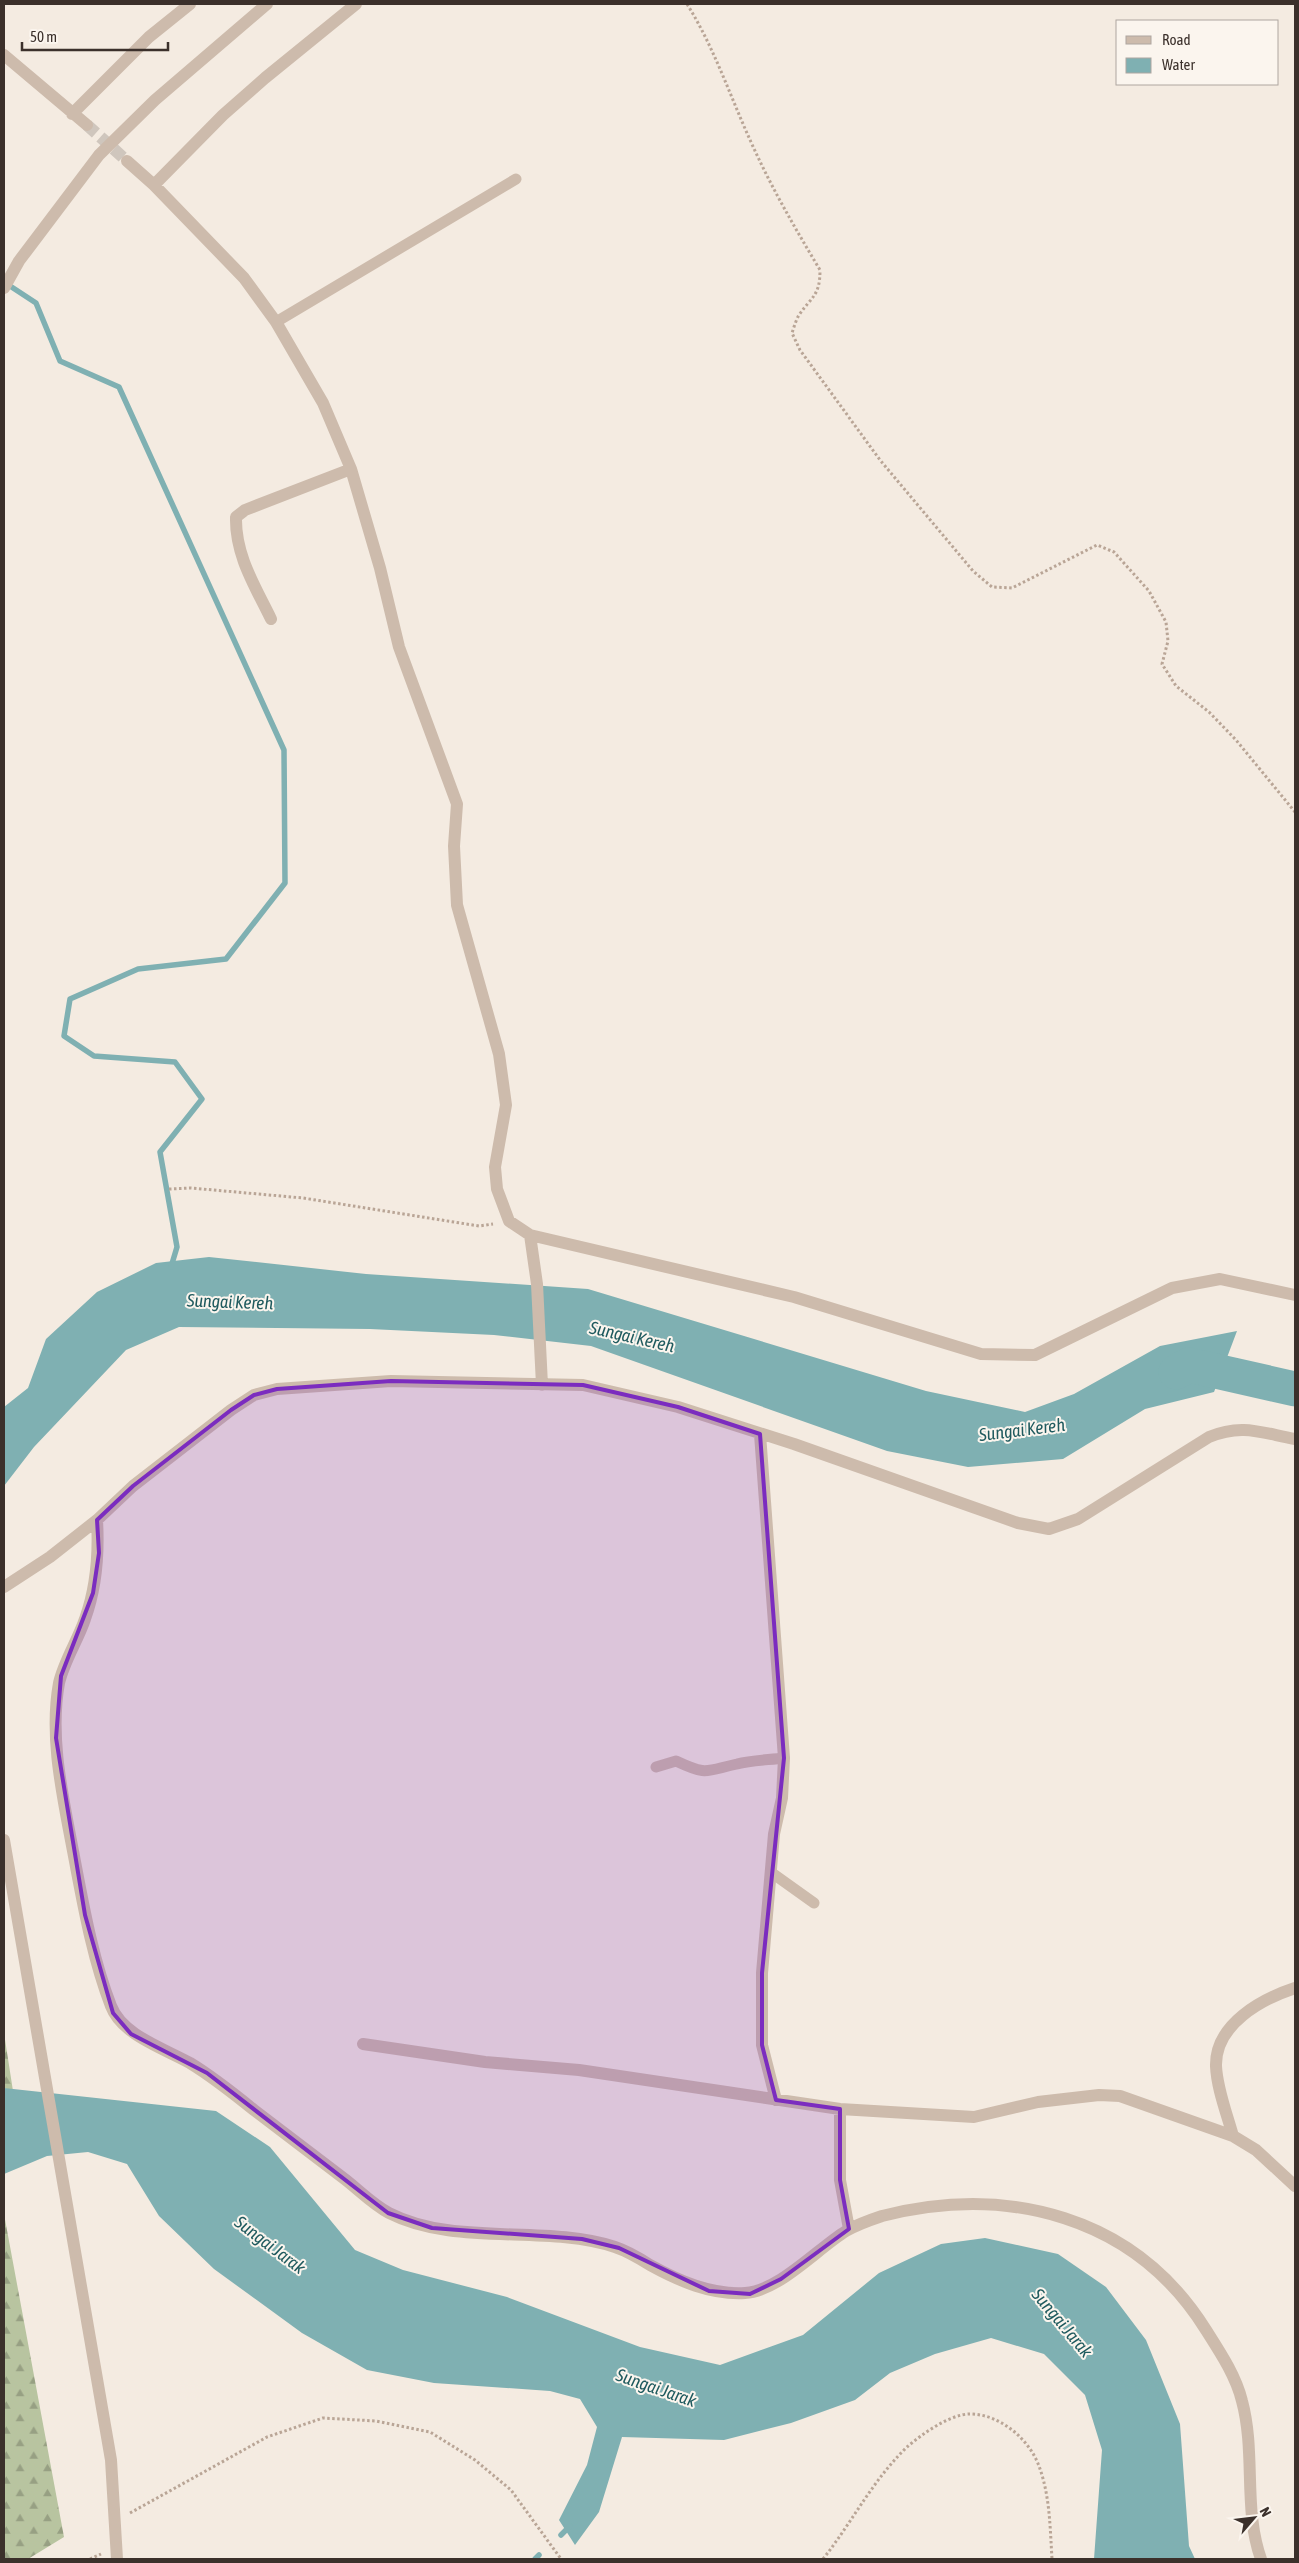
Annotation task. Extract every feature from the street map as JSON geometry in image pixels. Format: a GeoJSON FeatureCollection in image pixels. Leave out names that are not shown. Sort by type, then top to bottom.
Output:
{"type":"FeatureCollection","features":[{"type":"Feature","properties":{"kind":"street"},"geometry":{"type":"LineString","coordinates":[[72,114],[149,38],[190,4]]}},
{"type":"Feature","properties":{"kind":"street"},"geometry":{"type":"LineString","coordinates":[[4,288],[19,261],[99,155],[155,100],[267,4]]}},
{"type":"Feature","properties":{"kind":"street"},"geometry":{"type":"LineString","coordinates":[[154,185],[223,115],[264,78],[356,4]]}},
{"type":"Feature","properties":{"kind":"street"},"geometry":{"type":"LineString","coordinates":[[4,56],[87,125]]}},
{"type":"Feature","properties":{"kind":"street"},"geometry":{"type":"LineString","coordinates":[[127,161],[154,185],[244,278],[276,322],[323,404],[351,469],[380,568],[399,647],[457,804],[454,846],[457,905],[499,1054],[506,1105],[495,1167],[497,1189],[509,1222],[530,1235],[794,1296],[981,1354],[1035,1355],[1172,1288],[1220,1278],[1295,1295]]}},
{"type":"Feature","properties":{"kind":"street"},"geometry":{"type":"LineString","coordinates":[[270,619],[240,555],[236,534],[236,517],[245,510],[351,469]]}},
{"type":"Feature","properties":{"kind":"street"},"geometry":{"type":"LineString","coordinates":[[530,1235],[537,1284],[542,1385]]}},
{"type":"Feature","properties":{"kind":"street"},"geometry":{"type":"LineString","coordinates":[[4,1587],[50,1557],[97,1520],[133,1486],[231,1410],[254,1395],[277,1389],[391,1381],[583,1386],[678,1406],[794,1444],[1018,1523],[1049,1529],[1078,1520],[1209,1437],[1228,1430],[1243,1429],[1295,1439]]}},
{"type":"Feature","properties":{"kind":"street"},"geometry":{"type":"LineString","coordinates":[[760,1434],[784,1758],[782,1798],[774,1834],[762,1973],[762,2045],[776,2100]]}},
{"type":"Feature","properties":{"kind":"street"},"geometry":{"type":"LineString","coordinates":[[97,1520],[99,1553],[93,1593],[86,1618],[61,1676],[56,1707],[56,1738],[64,1799],[85,1915],[113,2013],[132,2034],[152,2042],[208,2074],[388,2212],[432,2228],[582,2239],[619,2248],[661,2270],[709,2291],[750,2294],[781,2279],[849,2229],[881,2217],[957,2204],[1000,2204],[1042,2212],[1081,2224],[1129,2247],[1167,2280],[1198,2318],[1221,2354],[1242,2398],[1250,2442],[1252,2518],[1261,2559]]}},
{"type":"Feature","properties":{"kind":"street"},"geometry":{"type":"LineString","coordinates":[[4,1840],[111,2460],[117,2559]]}},
{"type":"Feature","properties":{"kind":"street"},"geometry":{"type":"LineString","coordinates":[[1233,2136],[1216,2065],[1222,2042],[1237,2018],[1271,1995],[1295,1988]]}},
{"type":"Feature","properties":{"kind":"street"},"geometry":{"type":"LineString","coordinates":[[363,2044],[485,2062],[579,2070],[840,2109],[974,2117],[1038,2102],[1099,2095],[1120,2096],[1233,2136],[1256,2150],[1295,2186]]}},
{"type":"Feature","properties":{"kind":"street"},"geometry":{"type":"LineString","coordinates":[[840,2109],[840,2180],[849,2229]]}},
{"type":"Feature","properties":{"kind":"lane"},"geometry":{"type":"LineString","coordinates":[[276,322],[516,179]]}},
{"type":"Feature","properties":{"kind":"lane"},"geometry":{"type":"LineString","coordinates":[[656,1767],[676,1760],[696,1770],[714,1771],[736,1764],[784,1758]]}},
{"type":"Feature","properties":{"kind":"lane"},"geometry":{"type":"LineString","coordinates":[[772,1873],[814,1903]]}},
{"type":"Feature","properties":{"kind":"path"},"geometry":{"type":"LineString","coordinates":[[686,4],[725,79],[750,141],[776,196],[820,270],[820,285],[816,296],[798,316],[792,333],[800,350],[880,460],[973,571],[992,587],[1012,588],[1097,545],[1114,552],[1149,591],[1166,622],[1168,641],[1162,664],[1176,686],[1209,712],[1236,740],[1295,812]]}},
{"type":"Feature","properties":{"kind":"path"},"geometry":{"type":"LineString","coordinates":[[169,1189],[191,1188],[303,1198],[479,1226],[509,1222]]}},
{"type":"Feature","properties":{"kind":"path"},"geometry":{"type":"LineString","coordinates":[[823,2559],[877,2479],[908,2446],[936,2425],[969,2414],[993,2418],[1029,2445],[1039,2465],[1049,2501],[1052,2559]]}},
{"type":"Feature","properties":{"kind":"path"},"geometry":{"type":"LineString","coordinates":[[116,2521],[267,2437],[323,2418],[376,2421],[430,2432],[475,2460],[511,2490],[561,2559]]}},
{"type":"Feature","properties":{"kind":"highlighted area"},"geometry":{"type":"Polygon","coordinates":[[[391,1381],[583,1385],[678,1407],[760,1434],[784,1758],[762,1973],[762,2045],[776,2100],[840,2109],[840,2180],[849,2229],[781,2279],[750,2294],[709,2291],[619,2248],[582,2239],[432,2228],[388,2213],[207,2073],[131,2034],[113,2013],[85,1915],[56,1738],[61,1676],[93,1593],[99,1553],[97,1520],[133,1486],[231,1410],[254,1395],[277,1389],[391,1381]]]}},
{"type":"Feature","properties":{"kind":"green space"},"geometry":{"type":"Polygon","coordinates":[[[4,2033],[13,2091],[4,2088],[4,2033]]]}},
{"type":"Feature","properties":{"kind":"green space"},"geometry":{"type":"Polygon","coordinates":[[[4,2214],[64,2537],[28,2559],[4,2559],[4,2214]]]}},
{"type":"Feature","properties":{"kind":"water"},"geometry":{"type":"Polygon","coordinates":[[[209,1257],[366,1274],[588,1289],[926,1391],[1025,1412],[1074,1394],[1160,1346],[1237,1331],[1214,1392],[1145,1409],[1063,1459],[968,1467],[887,1451],[591,1346],[494,1335],[370,1329],[179,1327],[126,1350],[34,1447],[4,1486],[4,1407],[28,1388],[46,1339],[97,1292],[156,1263],[209,1257]]]}},
{"type":"Feature","properties":{"kind":"water","name":"Sungai Jarak"},"geometry":{"type":"Polygon","coordinates":[[[4,2088],[216,2111],[270,2147],[355,2250],[403,2270],[507,2297],[640,2347],[720,2365],[803,2335],[879,2273],[941,2244],[985,2238],[1058,2254],[1106,2287],[1146,2340],[1180,2424],[1189,2546],[1195,2559],[1094,2559],[1102,2450],[1085,2395],[1044,2354],[991,2338],[935,2354],[890,2373],[855,2400],[791,2423],[724,2440],[622,2437],[599,2512],[575,2545],[559,2520],[587,2465],[597,2427],[580,2399],[550,2391],[434,2383],[367,2370],[302,2333],[214,2269],[159,2216],[127,2164],[88,2152],[47,2156],[4,2174],[4,2088]]]}},
{"type":"Feature","properties":{"kind":"waterway"},"geometry":{"type":"LineString","coordinates":[[7,284],[36,303],[60,361],[119,387],[284,750],[285,883],[226,959],[138,969],[70,999],[64,1036],[94,1056],[175,1062],[202,1099],[160,1152],[177,1247],[171,1267]]}},
{"type":"Feature","properties":{"kind":"waterway","name":"Sungai Kereh"},"geometry":{"type":"LineString","coordinates":[[1176,1372],[1189,1365],[1295,1389]]}},
{"type":"Feature","properties":{"kind":"waterway"},"geometry":{"type":"LineString","coordinates":[[561,2535],[570,2526]]}},
{"type":"Feature","properties":{"kind":"waterway"},"geometry":{"type":"LineString","coordinates":[[535,2559],[539,2555]]}},
{"type":"Feature","properties":{"kind":"tunnel"},"geometry":{"type":"LineString","coordinates":[[87,125],[127,161]]}}]}
